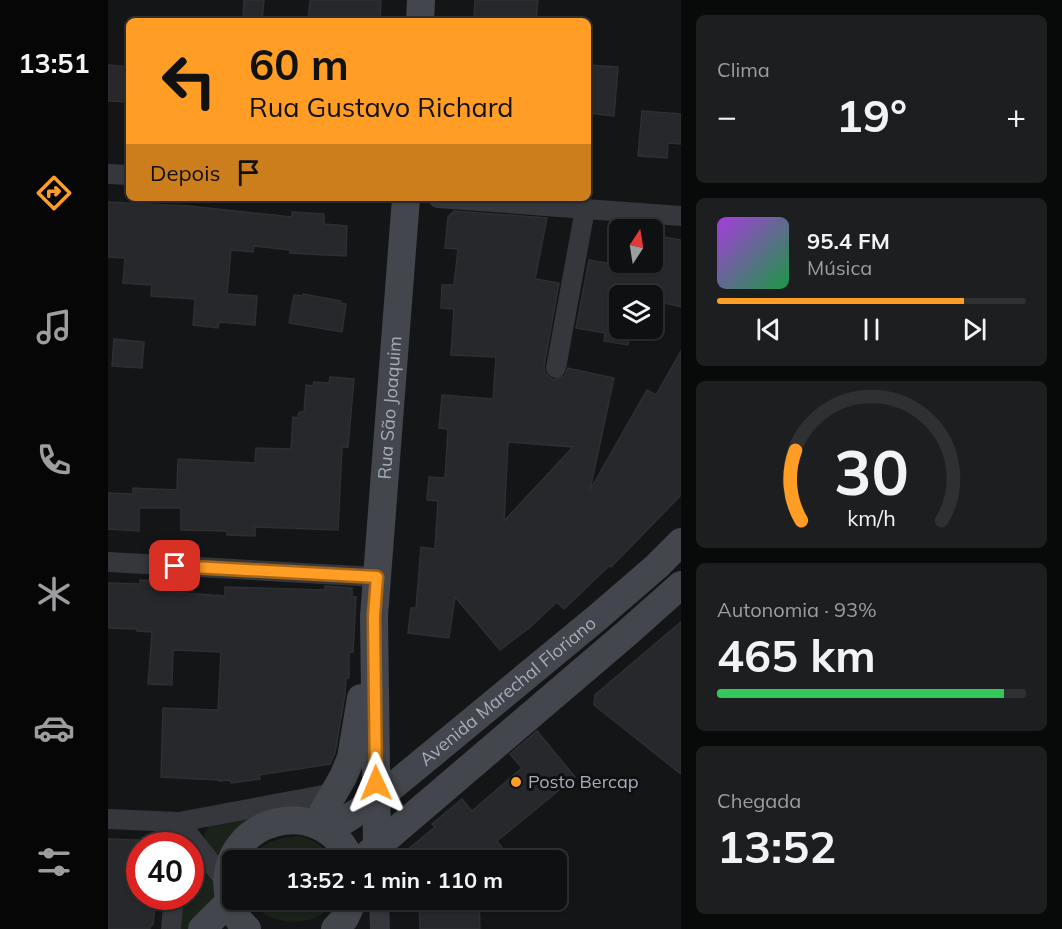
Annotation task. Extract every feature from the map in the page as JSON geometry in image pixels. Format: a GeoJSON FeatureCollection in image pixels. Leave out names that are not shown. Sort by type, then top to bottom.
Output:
{"type":"FeatureCollection","features":[{"type":"Feature","properties":{"kind":"main road"},"geometry":{"type":"LineString","coordinates":[[420,18],[422,0]]}},
{"type":"Feature","properties":{"kind":"main road","name":"Rua São Joaquim"},"geometry":{"type":"LineString","coordinates":[[315,825],[351,758],[374,616],[406,201]]}},
{"type":"Feature","properties":{"kind":"main road","name":"Avenida Marechal Floriano"},"geometry":{"type":"LineString","coordinates":[[315,825],[376,800],[598,617],[681,542]]}},
{"type":"Feature","properties":{"kind":"main road","name":"Avenida Marechal Floriano"},"geometry":{"type":"LineString","coordinates":[[379,850],[681,585]]}},
{"type":"Feature","properties":{"kind":"main road","name":"Rua São Joaquim"},"geometry":{"type":"LineString","coordinates":[[372,850],[376,800],[374,616]]}},
{"type":"Feature","properties":{"kind":"main road"},"geometry":{"type":"LineString","coordinates":[[237,850],[242,842],[258,828],[279,820],[315,825],[339,841],[344,850]]}},
{"type":"Feature","properties":{"kind":"main road"},"geometry":{"type":"LineString","coordinates":[[202,929],[222,901]]}},
{"type":"Feature","properties":{"kind":"main road"},"geometry":{"type":"LineString","coordinates":[[235,910],[241,924],[247,929]]}},
{"type":"Feature","properties":{"kind":"main road"},"geometry":{"type":"LineString","coordinates":[[336,929],[345,918],[358,910]]}},
{"type":"Feature","properties":{"kind":"street"},"geometry":{"type":"LineString","coordinates":[[108,174],[126,175]]}},
{"type":"Feature","properties":{"kind":"street"},"geometry":{"type":"LineString","coordinates":[[478,201],[681,216]]}},
{"type":"Feature","properties":{"kind":"street"},"geometry":{"type":"LineString","coordinates":[[556,368],[585,209]]}},
{"type":"Feature","properties":{"kind":"street"},"geometry":{"type":"LineString","coordinates":[[108,562],[377,577]]}},
{"type":"Feature","properties":{"kind":"street"},"geometry":{"type":"LineString","coordinates":[[108,819],[178,822],[334,793]]}},
{"type":"Feature","properties":{"kind":"street"},"geometry":{"type":"LineString","coordinates":[[255,808],[315,825]]}},
{"type":"Feature","properties":{"kind":"street"},"geometry":{"type":"LineString","coordinates":[[178,822],[178,832]]}},
{"type":"Feature","properties":{"kind":"street"},"geometry":{"type":"LineString","coordinates":[[178,822],[222,884]]}},
{"type":"Feature","properties":{"kind":"street"},"geometry":{"type":"LineString","coordinates":[[171,929],[173,910]]}},
{"type":"Feature","properties":{"kind":"street"},"geometry":{"type":"LineString","coordinates":[[375,910],[380,929]]}},
{"type":"Feature","properties":{"kind":"shaded area"},"geometry":{"type":"Polygon","coordinates":[[[259,813],[230,850],[222,850],[220,863],[207,847],[204,835],[210,825],[259,813]]]}},
{"type":"Feature","properties":{"kind":"shaded area"},"geometry":{"type":"Polygon","coordinates":[[[179,822],[187,832],[178,832],[179,822]]]}},
{"type":"Feature","properties":{"kind":"shaded area"},"geometry":{"type":"Polygon","coordinates":[[[301,836],[326,850],[259,850],[272,841],[301,836]]]}},
{"type":"Feature","properties":{"kind":"shaded area"},"geometry":{"type":"Polygon","coordinates":[[[204,854],[222,877],[222,892],[201,929],[171,929],[172,910],[204,910],[204,854]]]}},
{"type":"Feature","properties":{"kind":"shaded area"},"geometry":{"type":"Polygon","coordinates":[[[259,910],[328,910],[318,916],[293,922],[269,916],[259,910]]]}},
{"type":"Feature","properties":{"kind":"building"},"geometry":{"type":"Polygon","coordinates":[[[244,0],[264,0],[262,18],[243,18],[244,0]]]}},
{"type":"Feature","properties":{"kind":"building"},"geometry":{"type":"Polygon","coordinates":[[[310,0],[381,0],[380,18],[308,18],[310,0]]]}},
{"type":"Feature","properties":{"kind":"building"},"geometry":{"type":"Polygon","coordinates":[[[475,0],[538,0],[536,18],[474,18],[475,0]]]}},
{"type":"Feature","properties":{"kind":"building"},"geometry":{"type":"Polygon","coordinates":[[[108,65],[126,67],[126,102],[108,101],[108,65]]]}},
{"type":"Feature","properties":{"kind":"building"},"geometry":{"type":"Polygon","coordinates":[[[591,65],[618,67],[614,116],[591,113],[591,65]]]}},
{"type":"Feature","properties":{"kind":"building"},"geometry":{"type":"Polygon","coordinates":[[[642,111],[681,114],[681,144],[668,143],[667,158],[638,156],[642,111]]]}},
{"type":"Feature","properties":{"kind":"building"},"geometry":{"type":"Polygon","coordinates":[[[108,202],[189,206],[292,217],[292,212],[324,214],[324,224],[347,226],[346,256],[290,253],[290,250],[254,246],[253,252],[231,250],[227,294],[257,296],[255,325],[219,322],[218,328],[193,325],[195,299],[151,296],[152,285],[123,283],[125,258],[108,257],[108,202]]]}},
{"type":"Feature","properties":{"kind":"building"},"geometry":{"type":"Polygon","coordinates":[[[454,211],[547,218],[535,279],[559,283],[544,366],[545,373],[554,380],[565,376],[568,368],[614,378],[590,490],[647,390],[656,395],[681,351],[681,495],[611,567],[610,565],[564,609],[557,602],[529,628],[500,650],[455,597],[449,638],[408,633],[411,608],[416,608],[421,547],[435,549],[438,501],[427,500],[429,477],[445,478],[448,429],[439,428],[442,395],[493,399],[496,357],[451,355],[454,309],[441,308],[442,285],[454,285],[458,249],[445,248],[448,217],[454,211]],[[508,442],[504,521],[573,447],[508,442]]]}},
{"type":"Feature","properties":{"kind":"building"},"geometry":{"type":"Polygon","coordinates":[[[663,237],[681,240],[681,307],[663,303],[663,285],[609,285],[609,339],[629,339],[628,345],[604,341],[605,333],[576,328],[589,260],[609,263],[609,273],[663,273],[663,237]]]}},
{"type":"Feature","properties":{"kind":"building"},"geometry":{"type":"Polygon","coordinates":[[[303,294],[346,304],[342,332],[289,323],[294,295],[303,296],[303,294]]]}},
{"type":"Feature","properties":{"kind":"building"},"geometry":{"type":"Polygon","coordinates":[[[114,339],[144,342],[142,368],[112,366],[114,339]]]}},
{"type":"Feature","properties":{"kind":"building"},"geometry":{"type":"Polygon","coordinates":[[[330,377],[354,379],[348,447],[342,447],[338,530],[255,527],[255,536],[227,535],[227,531],[181,530],[181,508],[139,508],[139,531],[108,529],[108,493],[133,494],[133,488],[177,490],[178,459],[255,463],[256,448],[291,449],[293,417],[298,418],[299,412],[304,412],[306,385],[313,386],[314,382],[329,383],[330,377]]]}},
{"type":"Feature","properties":{"kind":"building"},"geometry":{"type":"Polygon","coordinates":[[[140,580],[170,581],[170,592],[225,596],[225,587],[325,590],[325,586],[352,588],[352,597],[356,597],[353,652],[349,652],[349,678],[346,678],[335,753],[330,764],[259,775],[260,779],[231,783],[230,780],[161,777],[163,708],[218,710],[221,652],[173,650],[172,685],[148,684],[152,632],[108,628],[108,583],[140,584],[140,580]]]}},
{"type":"Feature","properties":{"kind":"building"},"geometry":{"type":"Polygon","coordinates":[[[681,622],[681,774],[594,705],[595,695],[681,622]]]}},
{"type":"Feature","properties":{"kind":"building"},"geometry":{"type":"Polygon","coordinates":[[[537,731],[575,777],[497,841],[504,850],[407,850],[435,827],[432,824],[462,799],[472,811],[522,768],[510,754],[537,731]]]}},
{"type":"Feature","properties":{"kind":"building"},"geometry":{"type":"Polygon","coordinates":[[[108,839],[126,840],[126,910],[155,910],[153,925],[150,929],[108,929],[108,839]]]}},
{"type":"Feature","properties":{"kind":"building"},"geometry":{"type":"Polygon","coordinates":[[[419,910],[479,910],[480,929],[420,929],[419,910]]]}},
{"type":"Feature","properties":{"kind":"place","name":"Posto Bercap"},"geometry":{"type":"Point","coordinates":[516,782]}},
{"type":"Feature","properties":{"kind":"route"},"geometry":{"type":"LineString","coordinates":[[175,566],[377,577],[374,616],[376,783]]}}]}
